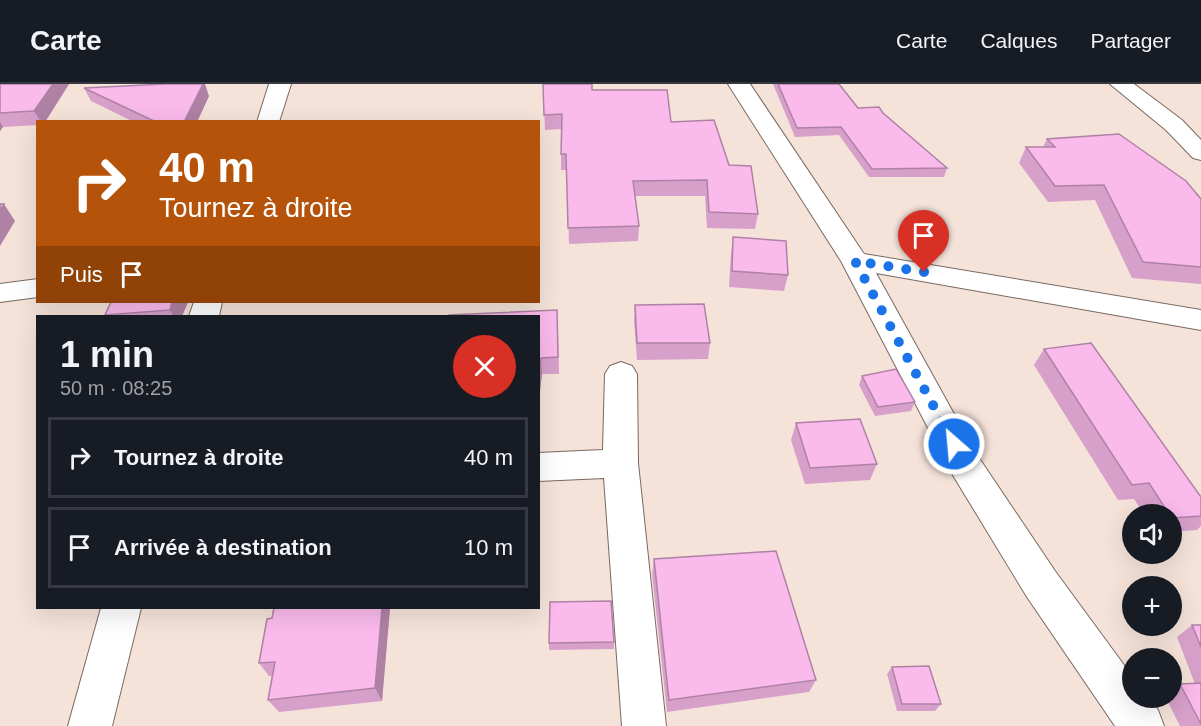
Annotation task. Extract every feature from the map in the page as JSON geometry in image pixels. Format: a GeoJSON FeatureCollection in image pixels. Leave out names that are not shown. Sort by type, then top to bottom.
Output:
{"type":"FeatureCollection","features":[{"type":"Feature","properties":{"kind":"street"},"geometry":{"type":"LineString","coordinates":[[269,120],[280,84]]}},
{"type":"Feature","properties":{"kind":"street"},"geometry":{"type":"LineString","coordinates":[[739,84],[855,261],[906,352],[963,462],[1041,584],[1142,726]]}},
{"type":"Feature","properties":{"kind":"street"},"geometry":{"type":"LineString","coordinates":[[1121,84],[1174,125],[1201,153]]}},
{"type":"Feature","properties":{"kind":"street"},"geometry":{"type":"LineString","coordinates":[[855,261],[1201,320]]}},
{"type":"Feature","properties":{"kind":"street"},"geometry":{"type":"LineString","coordinates":[[0,293],[36,288]]}},
{"type":"Feature","properties":{"kind":"street"},"geometry":{"type":"LineString","coordinates":[[621,374],[620,463],[644,726]]}},
{"type":"Feature","properties":{"kind":"street"},"geometry":{"type":"LineString","coordinates":[[540,467],[620,463]]}},
{"type":"Feature","properties":{"kind":"street"},"geometry":{"type":"LineString","coordinates":[[90,726],[121,609]]}},
{"type":"Feature","properties":{"kind":"building"},"geometry":{"type":"Polygon","coordinates":[[[0,84],[53,84],[34,111],[0,113],[0,84]]]}},
{"type":"Feature","properties":{"kind":"building"},"geometry":{"type":"Polygon","coordinates":[[[203,84],[185,120],[152,120],[84,88],[203,84]]]}},
{"type":"Feature","properties":{"kind":"building"},"geometry":{"type":"Polygon","coordinates":[[[543,84],[592,84],[592,90],[667,90],[671,122],[714,120],[729,165],[751,166],[758,214],[709,212],[707,180],[633,181],[639,226],[568,228],[566,154],[561,154],[562,114],[544,115],[543,84]]]}},
{"type":"Feature","properties":{"kind":"building"},"geometry":{"type":"Polygon","coordinates":[[[778,84],[839,84],[858,108],[879,107],[947,168],[872,169],[841,127],[797,128],[778,84]]]}},
{"type":"Feature","properties":{"kind":"building"},"geometry":{"type":"Polygon","coordinates":[[[1119,134],[1186,181],[1201,199],[1201,267],[1143,262],[1104,185],[1055,186],[1026,147],[1055,147],[1047,139],[1119,134]]]}},
{"type":"Feature","properties":{"kind":"building"},"geometry":{"type":"Polygon","coordinates":[[[733,237],[786,241],[788,275],[732,271],[733,237]]]}},
{"type":"Feature","properties":{"kind":"building"},"geometry":{"type":"Polygon","coordinates":[[[111,303],[172,303],[170,310],[105,315],[111,303]]]}},
{"type":"Feature","properties":{"kind":"building"},"geometry":{"type":"Polygon","coordinates":[[[704,304],[710,343],[637,343],[635,305],[704,304]]]}},
{"type":"Feature","properties":{"kind":"building"},"geometry":{"type":"Polygon","coordinates":[[[557,310],[558,357],[541,358],[540,365],[540,315],[449,315],[557,310]]]}},
{"type":"Feature","properties":{"kind":"building"},"geometry":{"type":"Polygon","coordinates":[[[1091,343],[1201,497],[1201,516],[1182,517],[1182,504],[1163,504],[1149,483],[1132,485],[1044,349],[1091,343]]]}},
{"type":"Feature","properties":{"kind":"building"},"geometry":{"type":"Polygon","coordinates":[[[896,369],[915,402],[878,407],[862,376],[896,369]]]}},
{"type":"Feature","properties":{"kind":"building"},"geometry":{"type":"Polygon","coordinates":[[[860,419],[877,464],[810,468],[796,423],[860,419]]]}},
{"type":"Feature","properties":{"kind":"building"},"geometry":{"type":"Polygon","coordinates":[[[776,551],[816,680],[669,700],[654,559],[776,551]]]}},
{"type":"Feature","properties":{"kind":"building"},"geometry":{"type":"Polygon","coordinates":[[[611,601],[614,642],[549,643],[550,602],[611,601]]]}},
{"type":"Feature","properties":{"kind":"building"},"geometry":{"type":"Polygon","coordinates":[[[274,609],[382,609],[375,688],[268,700],[275,662],[259,663],[267,619],[272,618],[274,609]]]}},
{"type":"Feature","properties":{"kind":"building"},"geometry":{"type":"Polygon","coordinates":[[[1192,625],[1201,625],[1201,647],[1192,625]]]}},
{"type":"Feature","properties":{"kind":"building"},"geometry":{"type":"Polygon","coordinates":[[[929,666],[941,704],[902,704],[892,667],[929,666]]]}},
{"type":"Feature","properties":{"kind":"building"},"geometry":{"type":"Polygon","coordinates":[[[1201,683],[1201,724],[1182,688],[1182,684],[1201,683]]]}},
{"type":"Feature","properties":{"kind":"route"},"geometry":{"type":"LineString","coordinates":[[924,272],[855,261],[954,444]]}}]}
